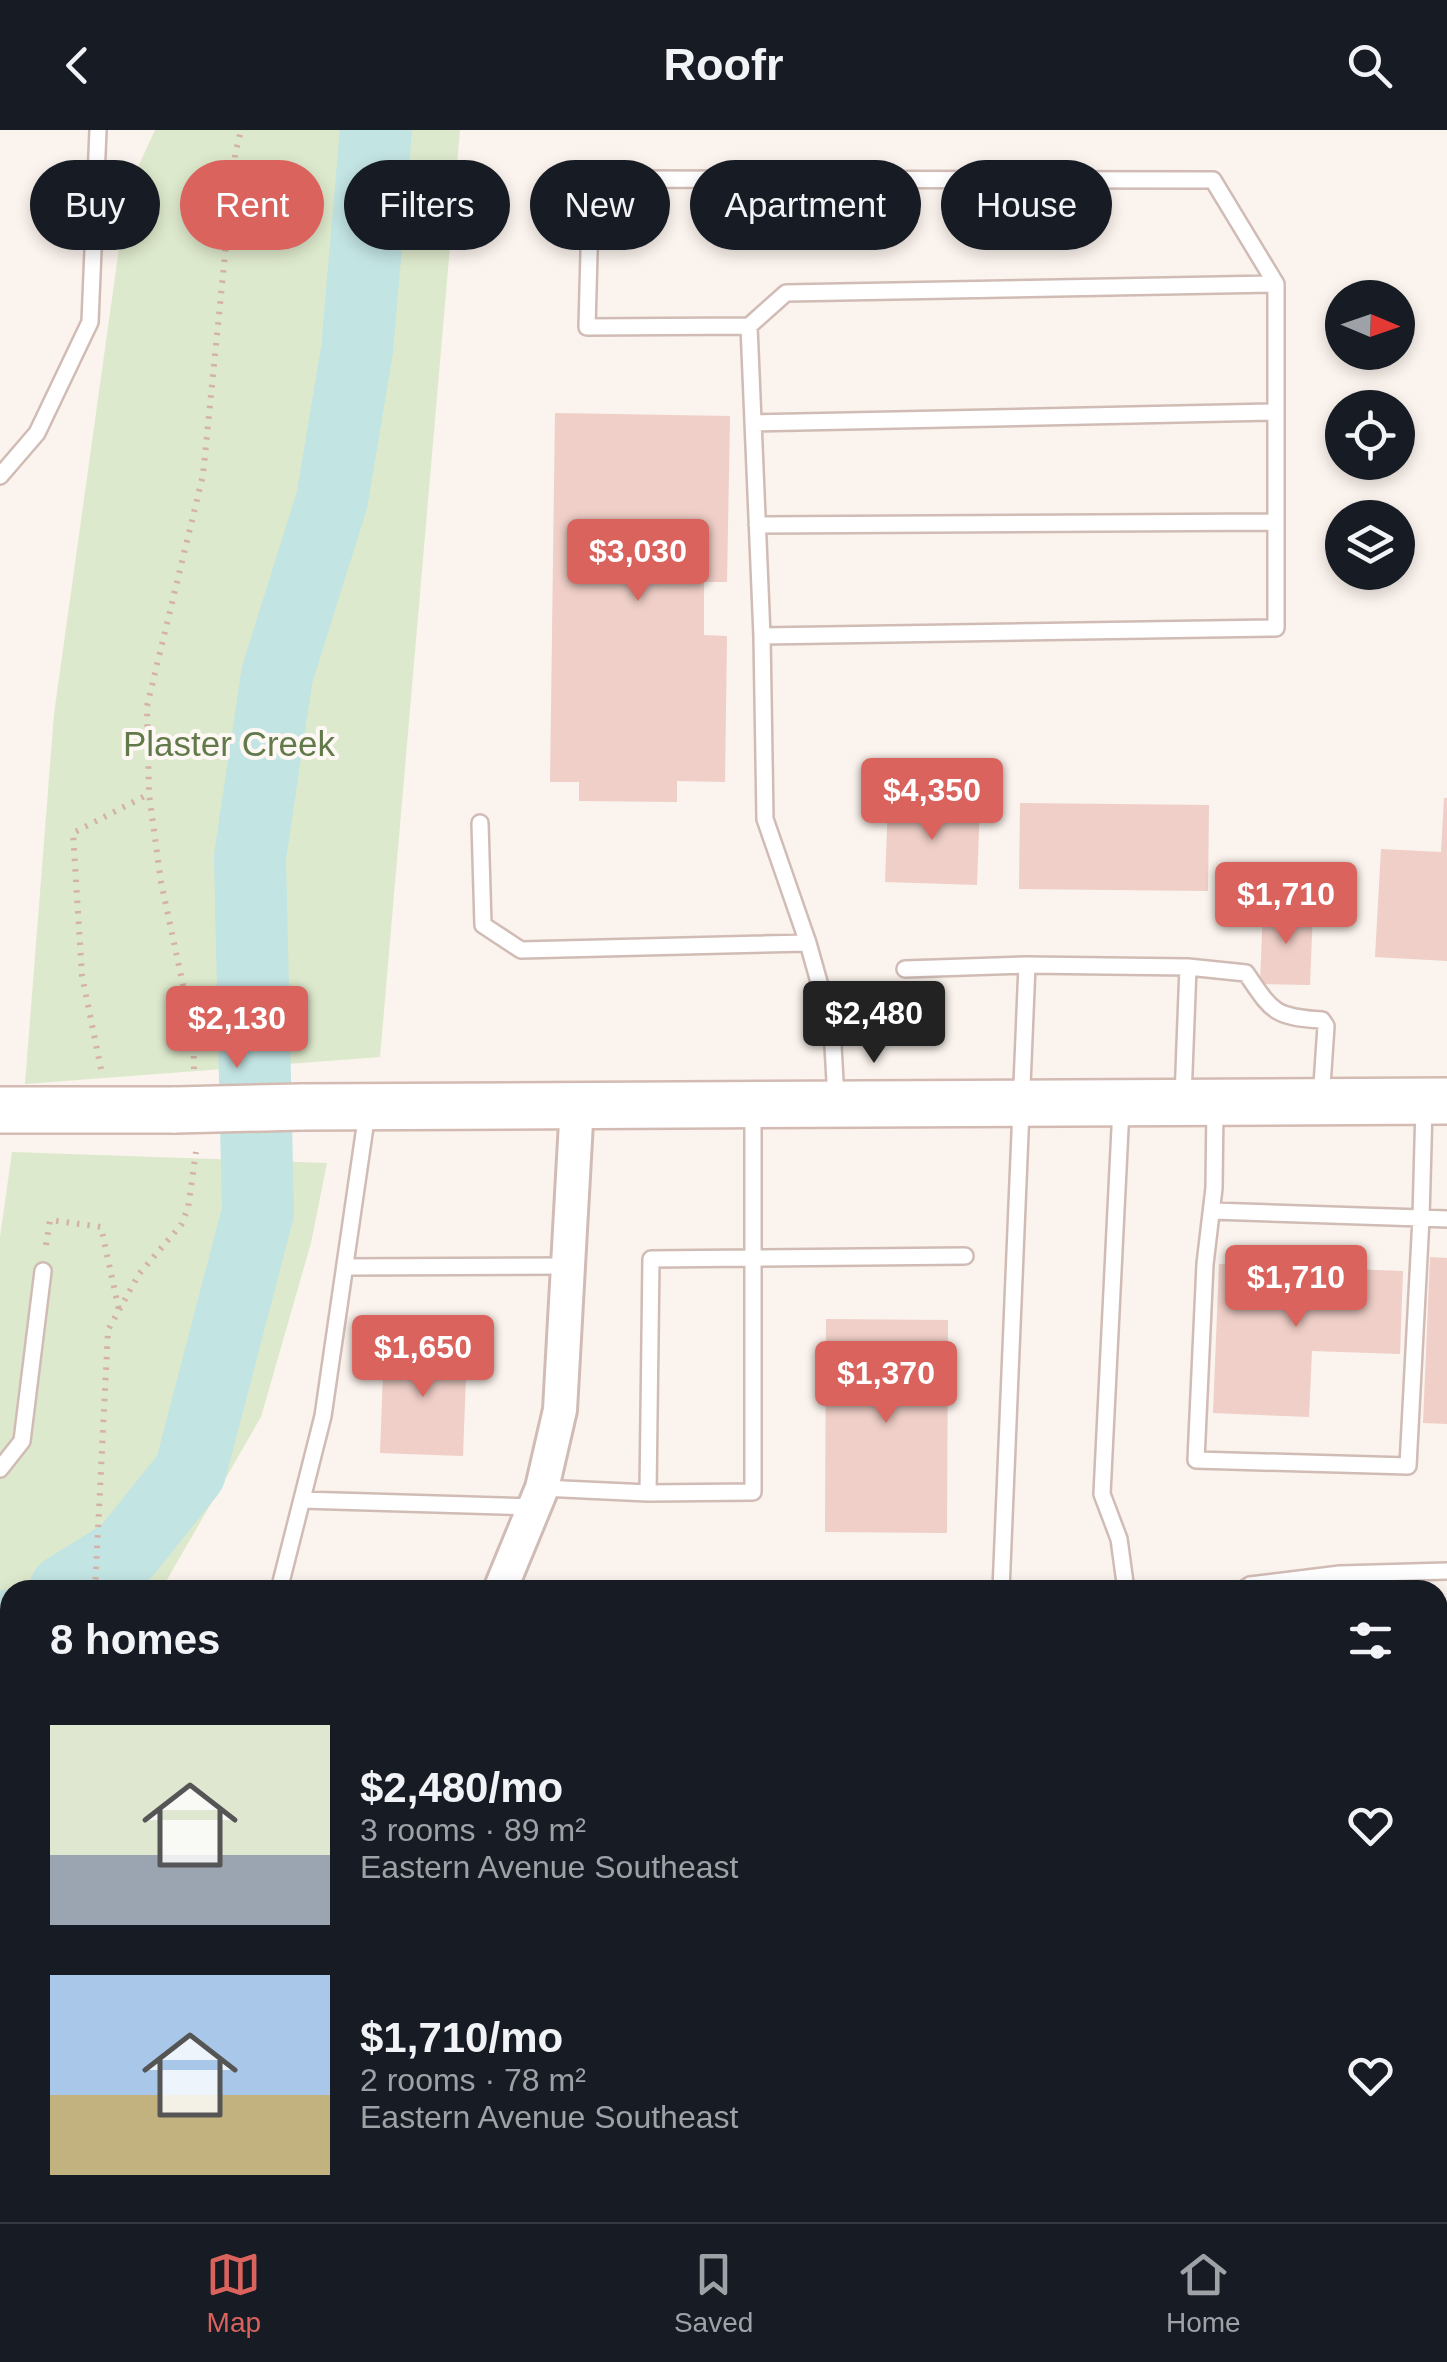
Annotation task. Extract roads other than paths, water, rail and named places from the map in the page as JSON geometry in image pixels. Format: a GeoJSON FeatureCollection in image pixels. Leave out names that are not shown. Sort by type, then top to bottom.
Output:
{"type":"FeatureCollection","features":[{"type":"Feature","properties":{"kind":"main road"},"geometry":{"type":"LineString","coordinates":[[0,1110],[1435,1102]]}},
{"type":"Feature","properties":{"kind":"street"},"geometry":{"type":"LineString","coordinates":[[504,1580],[538,1497],[560,1410],[577,1104]]}},
{"type":"Feature","properties":{"kind":"lane"},"geometry":{"type":"LineString","coordinates":[[0,476],[37,432],[90,322],[98,130]]}},
{"type":"Feature","properties":{"kind":"lane"},"geometry":{"type":"LineString","coordinates":[[762,636],[1276,628],[1276,284],[1213,180],[591,180],[588,327],[750,326],[786,293],[1276,284]]}},
{"type":"Feature","properties":{"kind":"lane"},"geometry":{"type":"LineString","coordinates":[[750,326],[762,636],[764,818],[808,942],[832,1028],[837,1103]]}},
{"type":"Feature","properties":{"kind":"lane"},"geometry":{"type":"LineString","coordinates":[[753,423],[1276,412]]}},
{"type":"Feature","properties":{"kind":"lane"},"geometry":{"type":"LineString","coordinates":[[757,525],[1276,522]]}},
{"type":"Feature","properties":{"kind":"lane"},"geometry":{"type":"LineString","coordinates":[[480,823],[482,925],[522,950],[808,942]]}},
{"type":"Feature","properties":{"kind":"lane"},"geometry":{"type":"LineString","coordinates":[[1001,1580],[1027,965]]}},
{"type":"Feature","properties":{"kind":"lane"},"geometry":{"type":"LineString","coordinates":[[906,969],[1027,965],[1188,967],[1246,973],[1266,1006],[1299,1018],[1322,1020],[1326,1026],[1321,1102]]}},
{"type":"Feature","properties":{"kind":"lane"},"geometry":{"type":"LineString","coordinates":[[1188,967],[1213,1211],[1205,1264],[1196,1460],[1408,1466],[1421,1218],[1435,1102]]}},
{"type":"Feature","properties":{"kind":"lane"},"geometry":{"type":"LineString","coordinates":[[302,1500],[753,1492],[753,1103]]}},
{"type":"Feature","properties":{"kind":"lane"},"geometry":{"type":"LineString","coordinates":[[1122,1103],[1102,1494],[1119,1539],[1125,1580]]}},
{"type":"Feature","properties":{"kind":"lane"},"geometry":{"type":"LineString","coordinates":[[282,1580],[323,1416],[368,1106]]}},
{"type":"Feature","properties":{"kind":"lane"},"geometry":{"type":"LineString","coordinates":[[1213,1211],[1447,1219]]}},
{"type":"Feature","properties":{"kind":"lane"},"geometry":{"type":"LineString","coordinates":[[648,1493],[651,1259],[965,1256]]}},
{"type":"Feature","properties":{"kind":"lane"},"geometry":{"type":"LineString","coordinates":[[345,1268],[568,1266]]}},
{"type":"Feature","properties":{"kind":"lane"},"geometry":{"type":"LineString","coordinates":[[0,1469],[22,1441],[43,1271]]}},
{"type":"Feature","properties":{"kind":"lane"},"geometry":{"type":"LineString","coordinates":[[1365,1580],[1447,1571]]}},
{"type":"Feature","properties":{"kind":"waterway","name":"Plaster Creek"},"geometry":{"type":"LineString","coordinates":[[81,1580],[126,1552],[190,1472],[258,1212],[250,857],[277,675],[332,500],[357,350],[376,130]]}}]}
